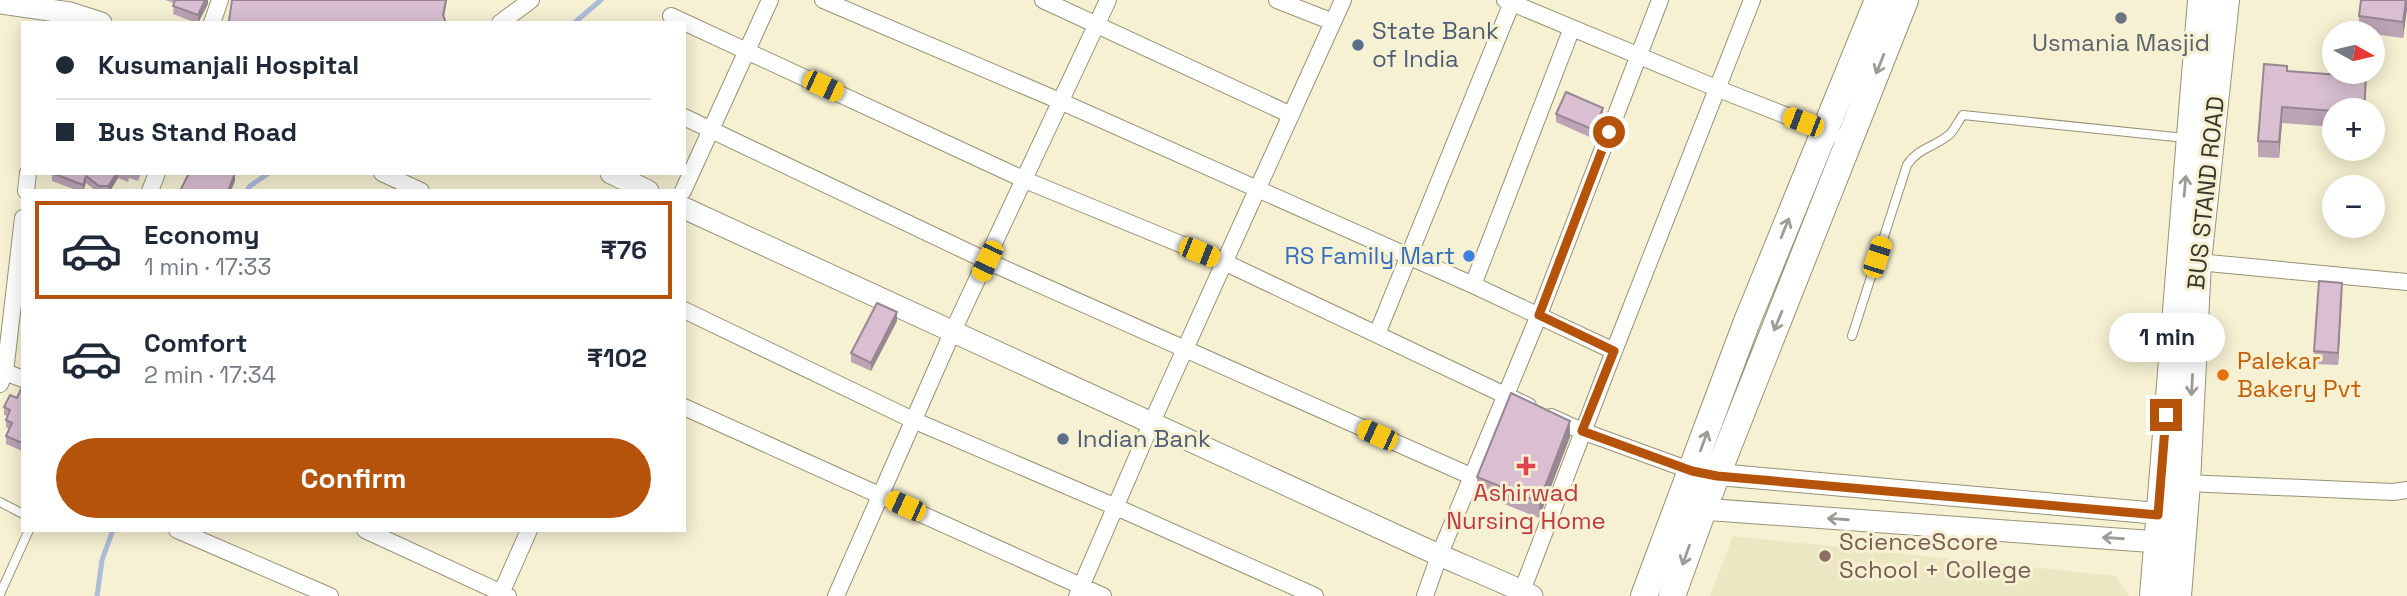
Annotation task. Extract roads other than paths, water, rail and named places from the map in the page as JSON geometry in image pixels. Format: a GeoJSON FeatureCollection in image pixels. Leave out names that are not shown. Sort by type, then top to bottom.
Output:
{"type":"FeatureCollection","features":[{"type":"Feature","properties":{"kind":"main road"},"geometry":{"type":"LineString","coordinates":[[1705,473],[1746,324],[1878,0]]}},
{"type":"Feature","properties":{"kind":"main road"},"geometry":{"type":"LineString","coordinates":[[1644,596],[1690,508],[1849,141],[1905,0]]}},
{"type":"Feature","properties":{"kind":"main road","name":"BUS STAND ROAD"},"geometry":{"type":"LineString","coordinates":[[2153,596],[2169,542],[2188,139],[2201,0]]}},
{"type":"Feature","properties":{"kind":"main road","name":"BUS STAND ROAD"},"geometry":{"type":"LineString","coordinates":[[2171,515],[2186,483],[2198,262],[2226,0]]}},
{"type":"Feature","properties":{"kind":"main road"},"geometry":{"type":"LineString","coordinates":[[1672,596],[1690,508]]}},
{"type":"Feature","properties":{"kind":"main road","name":"BUS STAND ROAD"},"geometry":{"type":"LineString","coordinates":[[2169,542],[2178,596]]}},
{"type":"Feature","properties":{"kind":"street"},"geometry":{"type":"LineString","coordinates":[[213,21],[220,0]]}},
{"type":"Feature","properties":{"kind":"street"},"geometry":{"type":"LineString","coordinates":[[503,21],[531,0]]}},
{"type":"Feature","properties":{"kind":"street"},"geometry":{"type":"LineString","coordinates":[[684,189],[770,0]]}},
{"type":"Feature","properties":{"kind":"street"},"geometry":{"type":"LineString","coordinates":[[823,0],[1062,102],[1409,256],[1614,351]]}},
{"type":"Feature","properties":{"kind":"street"},"geometry":{"type":"LineString","coordinates":[[1043,0],[1290,115]]}},
{"type":"Feature","properties":{"kind":"street"},"geometry":{"type":"LineString","coordinates":[[836,596],[952,333],[1108,0]]}},
{"type":"Feature","properties":{"kind":"street"},"geometry":{"type":"LineString","coordinates":[[1277,0],[1333,22]]}},
{"type":"Feature","properties":{"kind":"street"},"geometry":{"type":"LineString","coordinates":[[1080,591],[1224,262],[1343,0]]}},
{"type":"Feature","properties":{"kind":"street"},"geometry":{"type":"LineString","coordinates":[[1425,596],[1539,315],[1660,0]]}},
{"type":"Feature","properties":{"kind":"street"},"geometry":{"type":"LineString","coordinates":[[686,209],[1525,594],[1582,431],[1752,0]]}},
{"type":"Feature","properties":{"kind":"street"},"geometry":{"type":"LineString","coordinates":[[1377,334],[1510,1],[1849,141]]}},
{"type":"Feature","properties":{"kind":"street"},"geometry":{"type":"LineString","coordinates":[[0,3],[71,12],[96,21]]}},
{"type":"Feature","properties":{"kind":"street"},"geometry":{"type":"LineString","coordinates":[[671,16],[682,21]]}},
{"type":"Feature","properties":{"kind":"street"},"geometry":{"type":"LineString","coordinates":[[686,23],[1025,180],[1224,262],[1582,431],[1705,473],[2171,515]]}},
{"type":"Feature","properties":{"kind":"street"},"geometry":{"type":"LineString","coordinates":[[1473,285],[1572,28]]}},
{"type":"Feature","properties":{"kind":"street"},"geometry":{"type":"LineString","coordinates":[[686,118],[987,261],[1473,477]]}},
{"type":"Feature","properties":{"kind":"street"},"geometry":{"type":"LineString","coordinates":[[386,175],[417,189]]}},
{"type":"Feature","properties":{"kind":"street"},"geometry":{"type":"LineString","coordinates":[[615,175],[644,189]]}},
{"type":"Feature","properties":{"kind":"street"},"geometry":{"type":"LineString","coordinates":[[21,231],[4,346],[3,378],[21,379]]}},
{"type":"Feature","properties":{"kind":"street"},"geometry":{"type":"LineString","coordinates":[[2198,262],[2407,282]]}},
{"type":"Feature","properties":{"kind":"street"},"geometry":{"type":"LineString","coordinates":[[686,311],[914,420],[1315,596]]}},
{"type":"Feature","properties":{"kind":"street"},"geometry":{"type":"LineString","coordinates":[[686,408],[880,495],[1080,591],[1104,596]]}},
{"type":"Feature","properties":{"kind":"street"},"geometry":{"type":"LineString","coordinates":[[2186,483],[2393,492],[2407,490]]}},
{"type":"Feature","properties":{"kind":"street"},"geometry":{"type":"LineString","coordinates":[[1930,526],[1931,495]]}},
{"type":"Feature","properties":{"kind":"street"},"geometry":{"type":"LineString","coordinates":[[1690,508],[2169,542]]}},
{"type":"Feature","properties":{"kind":"street"},"geometry":{"type":"LineString","coordinates":[[182,532],[330,596]]}},
{"type":"Feature","properties":{"kind":"street"},"geometry":{"type":"LineString","coordinates":[[369,532],[503,595],[528,532]]}},
{"type":"Feature","properties":{"kind":"lane"},"geometry":{"type":"LineString","coordinates":[[1852,336],[1907,165],[1921,149],[1952,132],[1964,115],[2188,139]]}},
{"type":"Feature","properties":{"kind":"lane"},"geometry":{"type":"LineString","coordinates":[[0,502],[21,513]]}},
{"type":"Feature","properties":{"kind":"lane"},"geometry":{"type":"LineString","coordinates":[[0,594],[28,532]]}},
{"type":"Feature","properties":{"kind":"waterway"},"geometry":{"type":"LineString","coordinates":[[576,21],[601,0]]}},
{"type":"Feature","properties":{"kind":"waterway"},"geometry":{"type":"LineString","coordinates":[[248,189],[266,175]]}},
{"type":"Feature","properties":{"kind":"waterway"},"geometry":{"type":"LineString","coordinates":[[97,596],[102,560],[112,532]]}},
{"type":"Feature","properties":{"kind":"place","name":"Usmania Masjid"},"geometry":{"type":"Point","coordinates":[2121,18]}},
{"type":"Feature","properties":{"kind":"place","name":"State Bank of India"},"geometry":{"type":"Point","coordinates":[1358,45]}},
{"type":"Feature","properties":{"kind":"place","name":"RS Family Mart"},"geometry":{"type":"Point","coordinates":[1469,256]}},
{"type":"Feature","properties":{"kind":"place","name":"Palekar Bakery Pvt"},"geometry":{"type":"Point","coordinates":[2223,375]}},
{"type":"Feature","properties":{"kind":"place","name":"Indian Bank"},"geometry":{"type":"Point","coordinates":[1063,439]}},
{"type":"Feature","properties":{"kind":"place","name":"Ashirwad Nursing Home"},"geometry":{"type":"Point","coordinates":[1526,466]}},
{"type":"Feature","properties":{"kind":"place","name":"ScienceScore School + College"},"geometry":{"type":"Point","coordinates":[1825,556]}}]}
